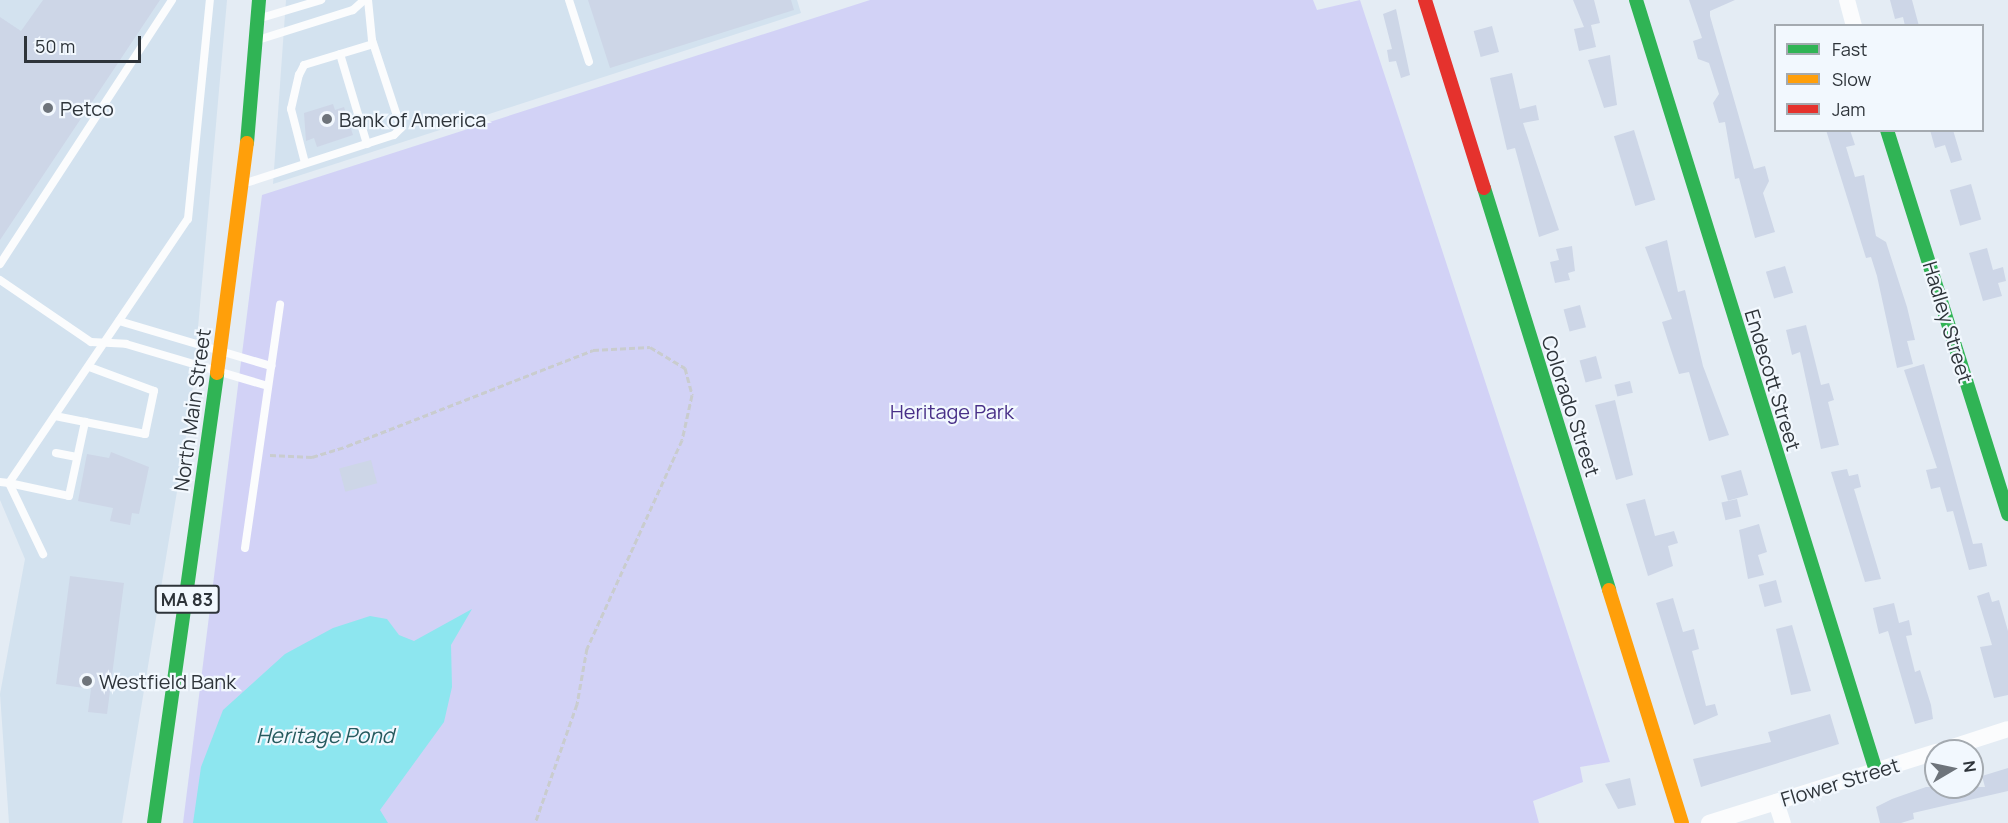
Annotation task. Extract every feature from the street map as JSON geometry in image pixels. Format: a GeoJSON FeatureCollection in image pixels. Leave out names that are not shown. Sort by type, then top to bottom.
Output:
{"type":"FeatureCollection","features":[{"type":"Feature","properties":{"kind":"street","name":"North Main Street"},"geometry":{"type":"LineString","coordinates":[[154,823],[243,184],[259,0]]}},
{"type":"Feature","properties":{"kind":"street","name":"Colorado Street"},"geometry":{"type":"LineString","coordinates":[[1425,0],[1682,823]]}},
{"type":"Feature","properties":{"kind":"street","name":"Endecott Street"},"geometry":{"type":"LineString","coordinates":[[1635,0],[1876,771]]}},
{"type":"Feature","properties":{"kind":"street"},"geometry":{"type":"LineString","coordinates":[[1847,0],[1853,24]]}},
{"type":"Feature","properties":{"kind":"street","name":"Hadley Street"},"geometry":{"type":"LineString","coordinates":[[1888,132],[2008,514]]}},
{"type":"Feature","properties":{"kind":"street","name":"Flower Street"},"geometry":{"type":"LineString","coordinates":[[1978,739],[2008,729]]}},
{"type":"Feature","properties":{"kind":"street","name":"Flower Street"},"geometry":{"type":"LineString","coordinates":[[1709,823],[1924,756]]}},
{"type":"Feature","properties":{"kind":"street"},"geometry":{"type":"LineString","coordinates":[[1776,802],[1783,823]]}},
{"type":"Feature","properties":{"kind":"lane"},"geometry":{"type":"LineString","coordinates":[[0,264],[172,0]]}},
{"type":"Feature","properties":{"kind":"lane"},"geometry":{"type":"LineString","coordinates":[[5,482],[55,416],[188,219],[210,0]]}},
{"type":"Feature","properties":{"kind":"lane"},"geometry":{"type":"LineString","coordinates":[[257,19],[321,0]]}},
{"type":"Feature","properties":{"kind":"lane"},"geometry":{"type":"LineString","coordinates":[[243,184],[367,144],[401,128],[373,44],[366,0],[353,10],[255,41]]}},
{"type":"Feature","properties":{"kind":"lane"},"geometry":{"type":"LineString","coordinates":[[569,0],[590,62]]}},
{"type":"Feature","properties":{"kind":"lane"},"geometry":{"type":"LineString","coordinates":[[305,163],[291,109],[299,75],[304,65],[373,44]]}},
{"type":"Feature","properties":{"kind":"lane"},"geometry":{"type":"LineString","coordinates":[[340,54],[367,144]]}},
{"type":"Feature","properties":{"kind":"lane"},"geometry":{"type":"LineString","coordinates":[[0,280],[91,342],[126,344],[215,375],[268,386]]}},
{"type":"Feature","properties":{"kind":"lane"},"geometry":{"type":"LineString","coordinates":[[245,548],[280,305]]}},
{"type":"Feature","properties":{"kind":"lane"},"geometry":{"type":"LineString","coordinates":[[119,321],[218,355],[271,366]]}},
{"type":"Feature","properties":{"kind":"lane"},"geometry":{"type":"LineString","coordinates":[[55,416],[145,434],[154,391],[89,367]]}},
{"type":"Feature","properties":{"kind":"lane"},"geometry":{"type":"LineString","coordinates":[[5,482],[69,496],[85,422]]}},
{"type":"Feature","properties":{"kind":"lane"},"geometry":{"type":"LineString","coordinates":[[56,453],[77,457]]}},
{"type":"Feature","properties":{"kind":"lane"},"geometry":{"type":"LineString","coordinates":[[5,482],[43,554]]}},
{"type":"Feature","properties":{"kind":"path"},"geometry":{"type":"LineString","coordinates":[[259,453],[312,457],[593,350],[650,347],[685,368],[692,395],[682,440],[587,648],[577,705],[535,823]]}},
{"type":"Feature","properties":{"kind":"shaded area"},"geometry":{"type":"Polygon","coordinates":[[[0,0],[227,0],[191,407],[122,823],[9,823],[0,694],[25,559],[0,500],[0,0]]]}},
{"type":"Feature","properties":{"kind":"shaded area"},"geometry":{"type":"Polygon","coordinates":[[[286,0],[797,0],[801,13],[273,184],[286,0]]]}},
{"type":"Feature","properties":{"kind":"green space","name":"Heritage Park"},"geometry":{"type":"Polygon","coordinates":[[[870,0],[1313,0],[1317,10],[1360,0],[1610,762],[1580,767],[1583,782],[1533,801],[1539,823],[183,823],[262,195],[870,0]]]}},
{"type":"Feature","properties":{"kind":"water","name":"Heritage Pond"},"geometry":{"type":"Polygon","coordinates":[[[472,609],[451,645],[452,687],[444,722],[380,810],[388,823],[193,823],[201,767],[223,710],[285,654],[333,628],[370,616],[387,619],[399,635],[414,641],[472,609]]]}},
{"type":"Feature","properties":{"kind":"building"},"geometry":{"type":"Polygon","coordinates":[[[43,0],[160,0],[0,240],[0,17],[21,31],[43,0]]]}},
{"type":"Feature","properties":{"kind":"building"},"geometry":{"type":"Polygon","coordinates":[[[588,0],[791,0],[794,10],[610,68],[588,0]]]}},
{"type":"Feature","properties":{"kind":"building"},"geometry":{"type":"Polygon","coordinates":[[[1573,0],[1594,0],[1600,23],[1591,25],[1596,47],[1579,51],[1574,29],[1584,27],[1573,0]]]}},
{"type":"Feature","properties":{"kind":"building"},"geometry":{"type":"Polygon","coordinates":[[[1689,0],[1735,0],[1710,11],[1710,16],[1754,169],[1765,166],[1769,181],[1763,193],[1775,232],[1755,238],[1739,178],[1735,179],[1725,122],[1719,123],[1713,103],[1719,94],[1709,63],[1698,59],[1693,41],[1702,38],[1689,0]]]}},
{"type":"Feature","properties":{"kind":"building"},"geometry":{"type":"Polygon","coordinates":[[[1890,0],[1912,0],[1918,24],[1905,24],[1903,17],[1895,19],[1890,0]]]}},
{"type":"Feature","properties":{"kind":"building"},"geometry":{"type":"Polygon","coordinates":[[[1396,9],[1410,75],[1401,78],[1396,61],[1389,62],[1387,50],[1392,49],[1383,14],[1396,9]]]}},
{"type":"Feature","properties":{"kind":"building"},"geometry":{"type":"Polygon","coordinates":[[[1492,26],[1499,52],[1481,57],[1474,31],[1492,26]]]}},
{"type":"Feature","properties":{"kind":"building"},"geometry":{"type":"Polygon","coordinates":[[[1610,55],[1617,105],[1604,108],[1588,60],[1610,55]]]}},
{"type":"Feature","properties":{"kind":"building"},"geometry":{"type":"Polygon","coordinates":[[[1512,73],[1520,109],[1536,105],[1539,120],[1523,123],[1559,230],[1539,237],[1515,148],[1507,150],[1490,78],[1512,73]]]}},
{"type":"Feature","properties":{"kind":"building","name":"Bank of America"},"geometry":{"type":"Polygon","coordinates":[[[333,104],[335,110],[344,107],[353,135],[317,147],[314,138],[306,141],[304,113],[333,104]]]}},
{"type":"Feature","properties":{"kind":"building"},"geometry":{"type":"Polygon","coordinates":[[[1634,130],[1655,200],[1635,206],[1614,136],[1634,130]]]}},
{"type":"Feature","properties":{"kind":"building"},"geometry":{"type":"Polygon","coordinates":[[[1827,132],[1851,132],[1855,145],[1846,147],[1855,177],[1864,175],[1876,236],[1886,242],[1907,307],[1915,340],[1907,341],[1913,364],[1897,368],[1877,276],[1871,257],[1866,258],[1827,132]]]}},
{"type":"Feature","properties":{"kind":"building"},"geometry":{"type":"Polygon","coordinates":[[[1931,132],[1954,132],[1962,160],[1951,163],[1945,145],[1935,148],[1931,132]]]}},
{"type":"Feature","properties":{"kind":"building"},"geometry":{"type":"Polygon","coordinates":[[[1971,184],[1981,220],[1960,226],[1950,190],[1971,184]]]}},
{"type":"Feature","properties":{"kind":"building"},"geometry":{"type":"Polygon","coordinates":[[[1667,240],[1678,292],[1685,290],[1703,366],[1729,435],[1709,441],[1689,372],[1679,374],[1669,344],[1662,322],[1672,319],[1645,247],[1667,240]]]}},
{"type":"Feature","properties":{"kind":"building"},"geometry":{"type":"Polygon","coordinates":[[[1572,246],[1575,271],[1568,273],[1570,280],[1555,283],[1550,262],[1559,260],[1556,249],[1572,246]]]}},
{"type":"Feature","properties":{"kind":"building"},"geometry":{"type":"Polygon","coordinates":[[[1987,248],[1993,270],[2003,267],[2006,281],[1998,283],[2002,296],[1983,301],[1969,253],[1987,248]]]}},
{"type":"Feature","properties":{"kind":"building"},"geometry":{"type":"Polygon","coordinates":[[[1785,266],[1793,293],[1774,299],[1766,272],[1785,266]]]}},
{"type":"Feature","properties":{"kind":"building"},"geometry":{"type":"Polygon","coordinates":[[[1580,305],[1586,327],[1570,332],[1564,309],[1580,305]]]}},
{"type":"Feature","properties":{"kind":"building"},"geometry":{"type":"Polygon","coordinates":[[[1806,325],[1821,385],[1829,383],[1834,400],[1828,402],[1839,445],[1821,449],[1800,352],[1792,355],[1786,330],[1806,325]]]}},
{"type":"Feature","properties":{"kind":"building"},"geometry":{"type":"Polygon","coordinates":[[[1596,356],[1602,378],[1586,383],[1580,360],[1596,356]]]}},
{"type":"Feature","properties":{"kind":"building"},"geometry":{"type":"Polygon","coordinates":[[[1924,364],[1973,544],[1982,543],[1987,566],[1969,570],[1953,511],[1947,512],[1940,487],[1931,489],[1926,470],[1937,468],[1904,370],[1924,364]]]}},
{"type":"Feature","properties":{"kind":"building"},"geometry":{"type":"Polygon","coordinates":[[[1630,381],[1633,393],[1617,397],[1614,385],[1630,381]]]}},
{"type":"Feature","properties":{"kind":"building"},"geometry":{"type":"Polygon","coordinates":[[[1615,400],[1633,475],[1616,480],[1595,405],[1615,400]]]}},
{"type":"Feature","properties":{"kind":"building"},"geometry":{"type":"Polygon","coordinates":[[[111,452],[149,467],[139,514],[132,513],[130,525],[110,521],[113,508],[78,501],[87,454],[109,458],[111,452]]]}},
{"type":"Feature","properties":{"kind":"building"},"geometry":{"type":"Polygon","coordinates":[[[371,460],[377,483],[345,492],[339,469],[371,460]]]}},
{"type":"Feature","properties":{"kind":"building"},"geometry":{"type":"Polygon","coordinates":[[[1847,469],[1849,476],[1858,474],[1861,487],[1854,489],[1881,579],[1865,582],[1831,472],[1847,469]]]}},
{"type":"Feature","properties":{"kind":"building"},"geometry":{"type":"Polygon","coordinates":[[[1741,470],[1748,495],[1728,501],[1721,476],[1741,470]]]}},
{"type":"Feature","properties":{"kind":"building"},"geometry":{"type":"Polygon","coordinates":[[[1645,499],[1655,536],[1674,531],[1678,543],[1668,546],[1673,566],[1648,576],[1626,504],[1645,499]]]}},
{"type":"Feature","properties":{"kind":"building"},"geometry":{"type":"Polygon","coordinates":[[[1737,499],[1741,517],[1725,520],[1721,503],[1737,499]]]}},
{"type":"Feature","properties":{"kind":"building"},"geometry":{"type":"Polygon","coordinates":[[[1759,524],[1767,552],[1758,555],[1764,575],[1748,579],[1739,530],[1759,524]]]}},
{"type":"Feature","properties":{"kind":"building"},"geometry":{"type":"Polygon","coordinates":[[[70,576],[124,583],[107,714],[88,712],[91,689],[56,684],[70,576]]]}},
{"type":"Feature","properties":{"kind":"building"},"geometry":{"type":"Polygon","coordinates":[[[1776,580],[1782,602],[1765,607],[1759,585],[1776,580]]]}},
{"type":"Feature","properties":{"kind":"building"},"geometry":{"type":"Polygon","coordinates":[[[1989,592],[1992,602],[1999,600],[2008,631],[2008,695],[1994,698],[1980,647],[1992,645],[1977,596],[1989,592]]]}},
{"type":"Feature","properties":{"kind":"building"},"geometry":{"type":"Polygon","coordinates":[[[1673,598],[1683,632],[1694,629],[1699,649],[1692,651],[1706,706],[1715,704],[1718,715],[1694,725],[1656,603],[1673,598]]]}},
{"type":"Feature","properties":{"kind":"building"},"geometry":{"type":"Polygon","coordinates":[[[1894,603],[1899,623],[1909,620],[1912,635],[1906,636],[1915,672],[1920,670],[1931,705],[1933,719],[1915,724],[1888,631],[1879,634],[1873,608],[1894,603]]]}},
{"type":"Feature","properties":{"kind":"building"},"geometry":{"type":"Polygon","coordinates":[[[1792,625],[1811,691],[1791,695],[1776,629],[1792,625]]]}},
{"type":"Feature","properties":{"kind":"building"},"geometry":{"type":"Polygon","coordinates":[[[1830,714],[1839,744],[1701,787],[1693,759],[1771,742],[1768,732],[1830,714]]]}},
{"type":"Feature","properties":{"kind":"building"},"geometry":{"type":"Polygon","coordinates":[[[2008,768],[2008,791],[1984,797],[1984,775],[2008,768]]]}},
{"type":"Feature","properties":{"kind":"building"},"geometry":{"type":"Polygon","coordinates":[[[1630,778],[1636,805],[1618,809],[1605,784],[1630,778]]]}},
{"type":"Feature","properties":{"kind":"building"},"geometry":{"type":"Polygon","coordinates":[[[1924,788],[1924,799],[1973,799],[1913,813],[1914,819],[1901,823],[1880,823],[1876,807],[1924,788]]]}},
{"type":"Feature","properties":{"kind":"traffic: fast"},"geometry":{"type":"LineString","coordinates":[[247,143],[259,0]]}},
{"type":"Feature","properties":{"kind":"traffic: fast"},"geometry":{"type":"LineString","coordinates":[[1636,0],[1876,771]]}},
{"type":"Feature","properties":{"kind":"traffic: fast"},"geometry":{"type":"LineString","coordinates":[[1888,132],[2008,514]]}},
{"type":"Feature","properties":{"kind":"traffic: fast"},"geometry":{"type":"LineString","coordinates":[[1484,188],[1609,590]]}},
{"type":"Feature","properties":{"kind":"traffic: fast"},"geometry":{"type":"LineString","coordinates":[[154,823],[217,373]]}},
{"type":"Feature","properties":{"kind":"traffic: slow"},"geometry":{"type":"LineString","coordinates":[[217,373],[247,143]]}},
{"type":"Feature","properties":{"kind":"traffic: slow"},"geometry":{"type":"LineString","coordinates":[[1609,590],[1682,823]]}},
{"type":"Feature","properties":{"kind":"traffic: jam"},"geometry":{"type":"LineString","coordinates":[[1425,0],[1484,188]]}},
{"type":"Feature","properties":{"kind":"place","name":"Petco"},"geometry":{"type":"Point","coordinates":[48,108]}},
{"type":"Feature","properties":{"kind":"place","name":"Bank of America"},"geometry":{"type":"Point","coordinates":[327,119]}},
{"type":"Feature","properties":{"kind":"place","name":"Westfield Bank"},"geometry":{"type":"Point","coordinates":[87,681]}}]}
